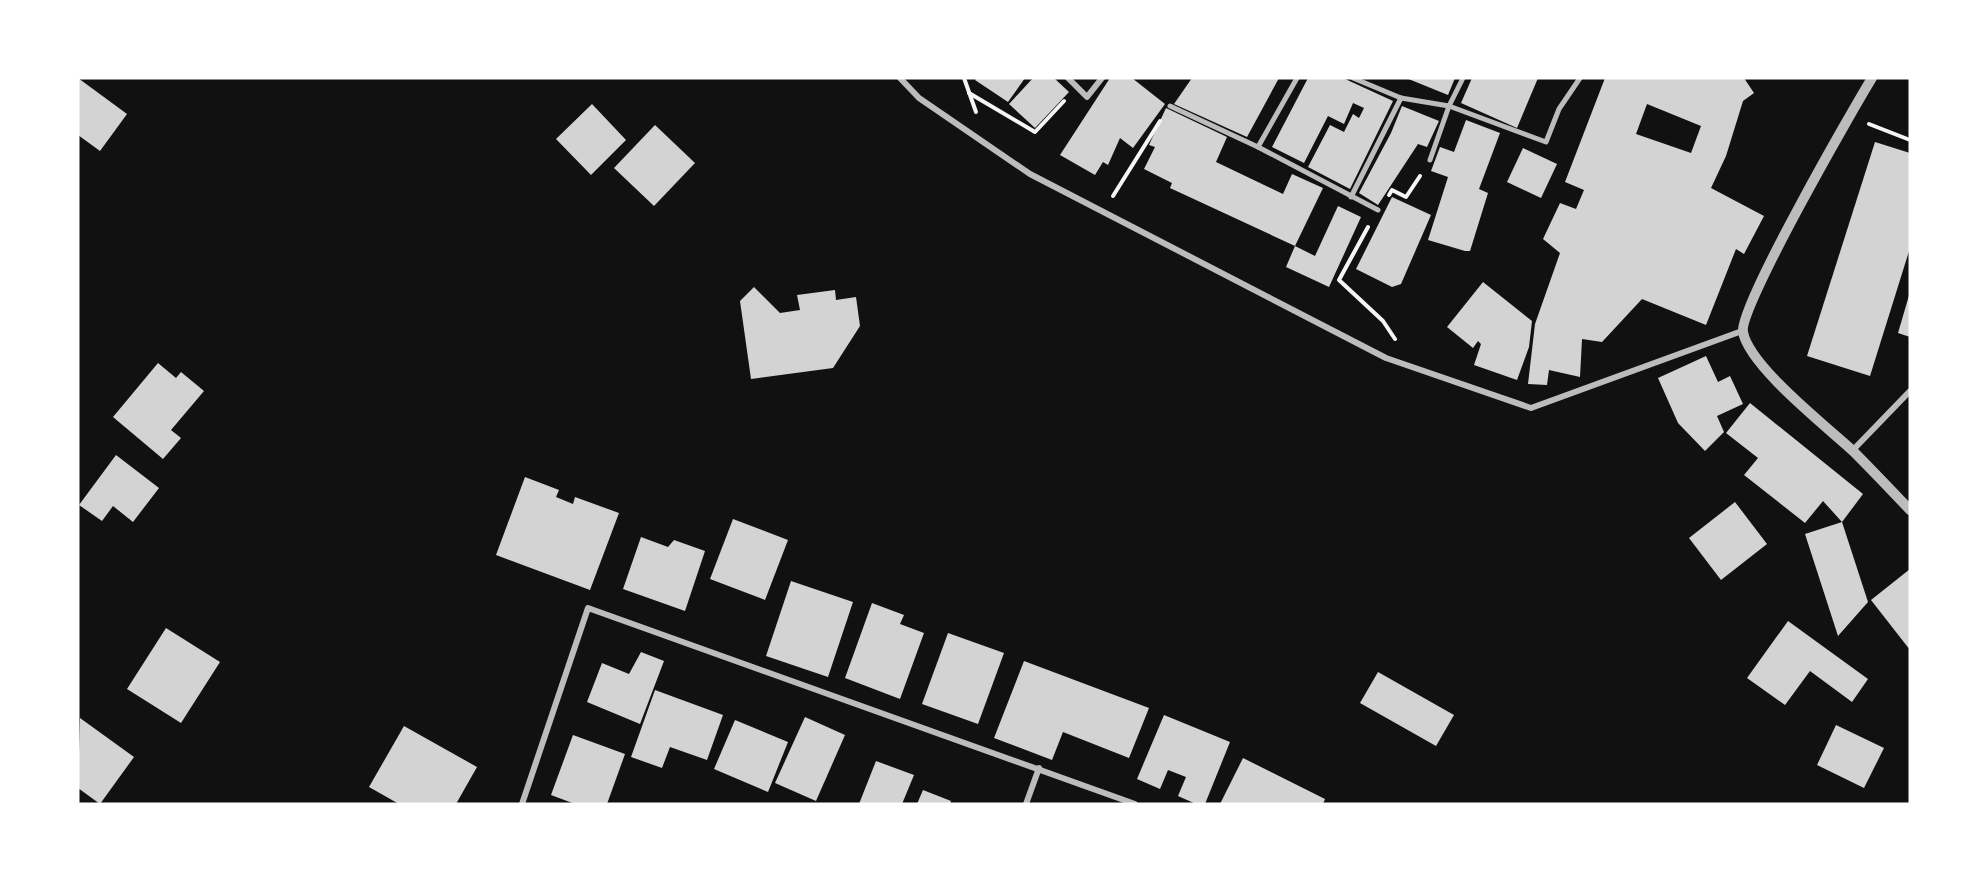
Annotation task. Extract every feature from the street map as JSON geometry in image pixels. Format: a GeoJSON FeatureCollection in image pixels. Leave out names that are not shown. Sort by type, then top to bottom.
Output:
{"type":"FeatureCollection","features":[{"type":"Feature","properties":{"kind":"street"},"geometry":{"type":"LineString","coordinates":[[900,78],[919,98],[1030,174],[1386,358],[1531,408],[1742,331]]}},
{"type":"Feature","properties":{"kind":"street"},"geometry":{"type":"LineString","coordinates":[[1068,78],[1087,97],[1102,78]]}},
{"type":"Feature","properties":{"kind":"street"},"geometry":{"type":"LineString","coordinates":[[1258,147],[1297,78]]}},
{"type":"Feature","properties":{"kind":"street"},"geometry":{"type":"LineString","coordinates":[[1353,78],[1401,99],[1449,106],[1546,142],[1559,109],[1580,78]]}},
{"type":"Feature","properties":{"kind":"street"},"geometry":{"type":"LineString","coordinates":[[1430,160],[1449,106],[1463,78]]}},
{"type":"Feature","properties":{"kind":"street"},"geometry":{"type":"LineString","coordinates":[[1872,78],[1848,117],[1761,281],[1747,310],[1742,331],[1752,350],[1769,373],[1852,451],[1910,510]]}},
{"type":"Feature","properties":{"kind":"street"},"geometry":{"type":"LineString","coordinates":[[1351,197],[1401,99]]}},
{"type":"Feature","properties":{"kind":"street"},"geometry":{"type":"LineString","coordinates":[[1170,106],[1258,147],[1378,210]]}},
{"type":"Feature","properties":{"kind":"street"},"geometry":{"type":"LineString","coordinates":[[1852,451],[1910,391]]}},
{"type":"Feature","properties":{"kind":"street"},"geometry":{"type":"LineString","coordinates":[[522,804],[588,608],[1135,804]]}},
{"type":"Feature","properties":{"kind":"street"},"geometry":{"type":"LineString","coordinates":[[1026,804],[1039,768]]}},
{"type":"Feature","properties":{"kind":"path"},"geometry":{"type":"LineString","coordinates":[[969,93],[1035,132],[1077,87]]}},
{"type":"Feature","properties":{"kind":"path"},"geometry":{"type":"LineString","coordinates":[[1103,211],[1170,106]]}},
{"type":"Feature","properties":{"kind":"path"},"geometry":{"type":"LineString","coordinates":[[1848,117],[1910,140]]}},
{"type":"Feature","properties":{"kind":"path"},"geometry":{"type":"LineString","coordinates":[[1413,367],[1383,321],[1339,280],[1378,210],[1392,190],[1406,197],[1430,160]]}},
{"type":"Feature","properties":{"kind":"building"},"geometry":{"type":"Polygon","coordinates":[[[78,78],[127,114],[100,151],[78,135],[78,78]]]}},
{"type":"Feature","properties":{"kind":"building"},"geometry":{"type":"Polygon","coordinates":[[[977,78],[1025,78],[1008,102],[975,80],[977,78]]]}},
{"type":"Feature","properties":{"kind":"building"},"geometry":{"type":"Polygon","coordinates":[[[1033,78],[1054,78],[1069,92],[1035,128],[1009,104],[1033,78]]]}},
{"type":"Feature","properties":{"kind":"building"},"geometry":{"type":"Polygon","coordinates":[[[1110,78],[1132,78],[1165,104],[1133,148],[1120,138],[1108,165],[1103,162],[1095,175],[1060,155],[1110,78]]]}},
{"type":"Feature","properties":{"kind":"building"},"geometry":{"type":"Polygon","coordinates":[[[1192,78],[1279,78],[1247,137],[1174,104],[1192,78]]]}},
{"type":"Feature","properties":{"kind":"building"},"geometry":{"type":"Polygon","coordinates":[[[1308,78],[1343,78],[1393,101],[1350,189],[1308,167],[1330,125],[1344,132],[1353,114],[1359,118],[1364,108],[1353,103],[1344,124],[1328,116],[1304,163],[1272,147],[1308,78]]]}},
{"type":"Feature","properties":{"kind":"building"},"geometry":{"type":"Polygon","coordinates":[[[1406,78],[1455,78],[1448,95],[1406,78]]]}},
{"type":"Feature","properties":{"kind":"building"},"geometry":{"type":"Polygon","coordinates":[[[1472,78],[1538,78],[1517,128],[1461,103],[1472,78]]]}},
{"type":"Feature","properties":{"kind":"building"},"geometry":{"type":"Polygon","coordinates":[[[1605,78],[1744,78],[1754,93],[1743,101],[1726,156],[1711,188],[1764,216],[1744,254],[1736,249],[1706,325],[1642,299],[1602,342],[1582,339],[1580,377],[1549,370],[1547,385],[1528,384],[1535,324],[1560,253],[1543,239],[1560,203],[1576,209],[1584,190],[1565,182],[1605,78]],[[1647,104],[1636,134],[1691,153],[1701,126],[1647,104]]]}},
{"type":"Feature","properties":{"kind":"building"},"geometry":{"type":"Polygon","coordinates":[[[592,104],[626,140],[591,175],[556,139],[592,104]]]}},
{"type":"Feature","properties":{"kind":"building"},"geometry":{"type":"Polygon","coordinates":[[[1402,106],[1439,121],[1427,147],[1418,144],[1378,205],[1359,193],[1391,133],[1402,106]]]}},
{"type":"Feature","properties":{"kind":"building"},"geometry":{"type":"Polygon","coordinates":[[[1166,108],[1227,137],[1216,162],[1283,194],[1292,174],[1323,188],[1295,246],[1170,188],[1172,183],[1144,169],[1155,147],[1149,145],[1166,108]]]}},
{"type":"Feature","properties":{"kind":"building"},"geometry":{"type":"Polygon","coordinates":[[[1466,120],[1500,133],[1479,189],[1488,193],[1470,251],[1428,240],[1448,177],[1431,171],[1440,147],[1454,152],[1466,120]]]}},
{"type":"Feature","properties":{"kind":"building"},"geometry":{"type":"Polygon","coordinates":[[[655,125],[695,163],[654,206],[614,168],[655,125]]]}},
{"type":"Feature","properties":{"kind":"building"},"geometry":{"type":"Polygon","coordinates":[[[1875,142],[1910,153],[1910,248],[1870,376],[1807,356],[1875,142]]]}},
{"type":"Feature","properties":{"kind":"building"},"geometry":{"type":"Polygon","coordinates":[[[1523,148],[1557,164],[1541,198],[1507,182],[1523,148]]]}},
{"type":"Feature","properties":{"kind":"building"},"geometry":{"type":"Polygon","coordinates":[[[1392,197],[1431,215],[1401,284],[1392,287],[1356,269],[1392,197]]]}},
{"type":"Feature","properties":{"kind":"building"},"geometry":{"type":"Polygon","coordinates":[[[1338,206],[1361,217],[1329,287],[1286,267],[1295,246],[1315,256],[1338,206]]]}},
{"type":"Feature","properties":{"kind":"building"},"geometry":{"type":"Polygon","coordinates":[[[1483,282],[1532,321],[1529,347],[1517,380],[1474,365],[1481,344],[1478,341],[1473,348],[1447,327],[1483,282]]]}},
{"type":"Feature","properties":{"kind":"building"},"geometry":{"type":"Polygon","coordinates":[[[754,287],[780,313],[800,310],[797,295],[835,290],[836,300],[856,297],[860,326],[833,368],[751,379],[740,301],[754,287]]]}},
{"type":"Feature","properties":{"kind":"building"},"geometry":{"type":"Polygon","coordinates":[[[1910,292],[1910,337],[1898,333],[1910,292]]]}},
{"type":"Feature","properties":{"kind":"building"},"geometry":{"type":"Polygon","coordinates":[[[1706,356],[1718,382],[1730,376],[1743,404],[1717,416],[1724,432],[1705,451],[1678,423],[1658,378],[1706,356]]]}},
{"type":"Feature","properties":{"kind":"building"},"geometry":{"type":"Polygon","coordinates":[[[158,363],[176,378],[181,372],[204,391],[171,430],[181,438],[163,459],[113,417],[158,363]]]}},
{"type":"Feature","properties":{"kind":"building"},"geometry":{"type":"Polygon","coordinates":[[[1750,403],[1863,494],[1842,522],[1823,501],[1805,523],[1744,475],[1758,458],[1726,433],[1750,403]]]}},
{"type":"Feature","properties":{"kind":"building"},"geometry":{"type":"Polygon","coordinates":[[[116,455],[159,488],[133,522],[113,506],[102,521],[79,505],[116,455]]]}},
{"type":"Feature","properties":{"kind":"building"},"geometry":{"type":"Polygon","coordinates":[[[525,477],[559,490],[556,497],[573,504],[575,497],[619,513],[590,590],[496,555],[525,477]]]}},
{"type":"Feature","properties":{"kind":"building"},"geometry":{"type":"Polygon","coordinates":[[[1735,502],[1767,544],[1721,580],[1689,538],[1735,502]]]}},
{"type":"Feature","properties":{"kind":"building"},"geometry":{"type":"Polygon","coordinates":[[[733,519],[788,540],[765,600],[710,579],[733,519]]]}},
{"type":"Feature","properties":{"kind":"building"},"geometry":{"type":"Polygon","coordinates":[[[1842,522],[1868,602],[1838,636],[1805,534],[1842,522]]]}},
{"type":"Feature","properties":{"kind":"building"},"geometry":{"type":"Polygon","coordinates":[[[641,537],[668,547],[674,540],[705,551],[685,611],[623,589],[641,537]]]}},
{"type":"Feature","properties":{"kind":"building"},"geometry":{"type":"Polygon","coordinates":[[[1910,569],[1910,650],[1871,600],[1910,569]]]}},
{"type":"Feature","properties":{"kind":"building"},"geometry":{"type":"Polygon","coordinates":[[[791,581],[853,602],[828,677],[766,656],[791,581]]]}},
{"type":"Feature","properties":{"kind":"building"},"geometry":{"type":"Polygon","coordinates":[[[872,603],[904,615],[900,624],[924,633],[900,699],[845,678],[872,603]]]}},
{"type":"Feature","properties":{"kind":"building"},"geometry":{"type":"Polygon","coordinates":[[[1788,621],[1868,679],[1852,702],[1810,671],[1785,705],[1747,678],[1788,621]]]}},
{"type":"Feature","properties":{"kind":"building"},"geometry":{"type":"Polygon","coordinates":[[[166,628],[220,662],[181,723],[127,689],[166,628]]]}},
{"type":"Feature","properties":{"kind":"building"},"geometry":{"type":"Polygon","coordinates":[[[948,633],[1004,653],[978,724],[922,704],[948,633]]]}},
{"type":"Feature","properties":{"kind":"building"},"geometry":{"type":"Polygon","coordinates":[[[641,652],[664,661],[640,724],[587,702],[602,663],[629,674],[641,652]]]}},
{"type":"Feature","properties":{"kind":"building"},"geometry":{"type":"Polygon","coordinates":[[[1024,661],[1149,708],[1129,758],[1063,732],[1052,760],[994,738],[1024,661]]]}},
{"type":"Feature","properties":{"kind":"building"},"geometry":{"type":"Polygon","coordinates":[[[1378,672],[1454,715],[1436,746],[1360,703],[1378,672]]]}},
{"type":"Feature","properties":{"kind":"building"},"geometry":{"type":"Polygon","coordinates":[[[655,690],[723,715],[707,760],[670,747],[662,768],[631,757],[655,690]]]}},
{"type":"Feature","properties":{"kind":"building"},"geometry":{"type":"Polygon","coordinates":[[[1164,715],[1230,742],[1205,804],[1196,804],[1178,796],[1186,777],[1168,770],[1160,789],[1137,779],[1164,715]]]}},
{"type":"Feature","properties":{"kind":"building"},"geometry":{"type":"Polygon","coordinates":[[[805,717],[845,735],[816,801],[775,783],[805,717]]]}},
{"type":"Feature","properties":{"kind":"building"},"geometry":{"type":"Polygon","coordinates":[[[80,718],[134,757],[100,804],[78,788],[80,718]]]}},
{"type":"Feature","properties":{"kind":"building"},"geometry":{"type":"Polygon","coordinates":[[[735,720],[788,742],[768,792],[714,769],[735,720]]]}},
{"type":"Feature","properties":{"kind":"building"},"geometry":{"type":"Polygon","coordinates":[[[1836,725],[1884,748],[1864,788],[1817,765],[1836,725]]]}},
{"type":"Feature","properties":{"kind":"building"},"geometry":{"type":"Polygon","coordinates":[[[404,726],[477,767],[456,804],[399,804],[369,787],[404,726]]]}},
{"type":"Feature","properties":{"kind":"building"},"geometry":{"type":"Polygon","coordinates":[[[573,735],[625,754],[607,804],[575,804],[551,795],[573,735]]]}},
{"type":"Feature","properties":{"kind":"building"},"geometry":{"type":"Polygon","coordinates":[[[1243,758],[1325,799],[1323,804],[1220,804],[1243,758]]]}},
{"type":"Feature","properties":{"kind":"building"},"geometry":{"type":"Polygon","coordinates":[[[876,761],[914,775],[902,804],[859,804],[876,761]]]}},
{"type":"Feature","properties":{"kind":"building"},"geometry":{"type":"Polygon","coordinates":[[[923,790],[951,801],[950,804],[917,804],[923,790]]]}}]}
